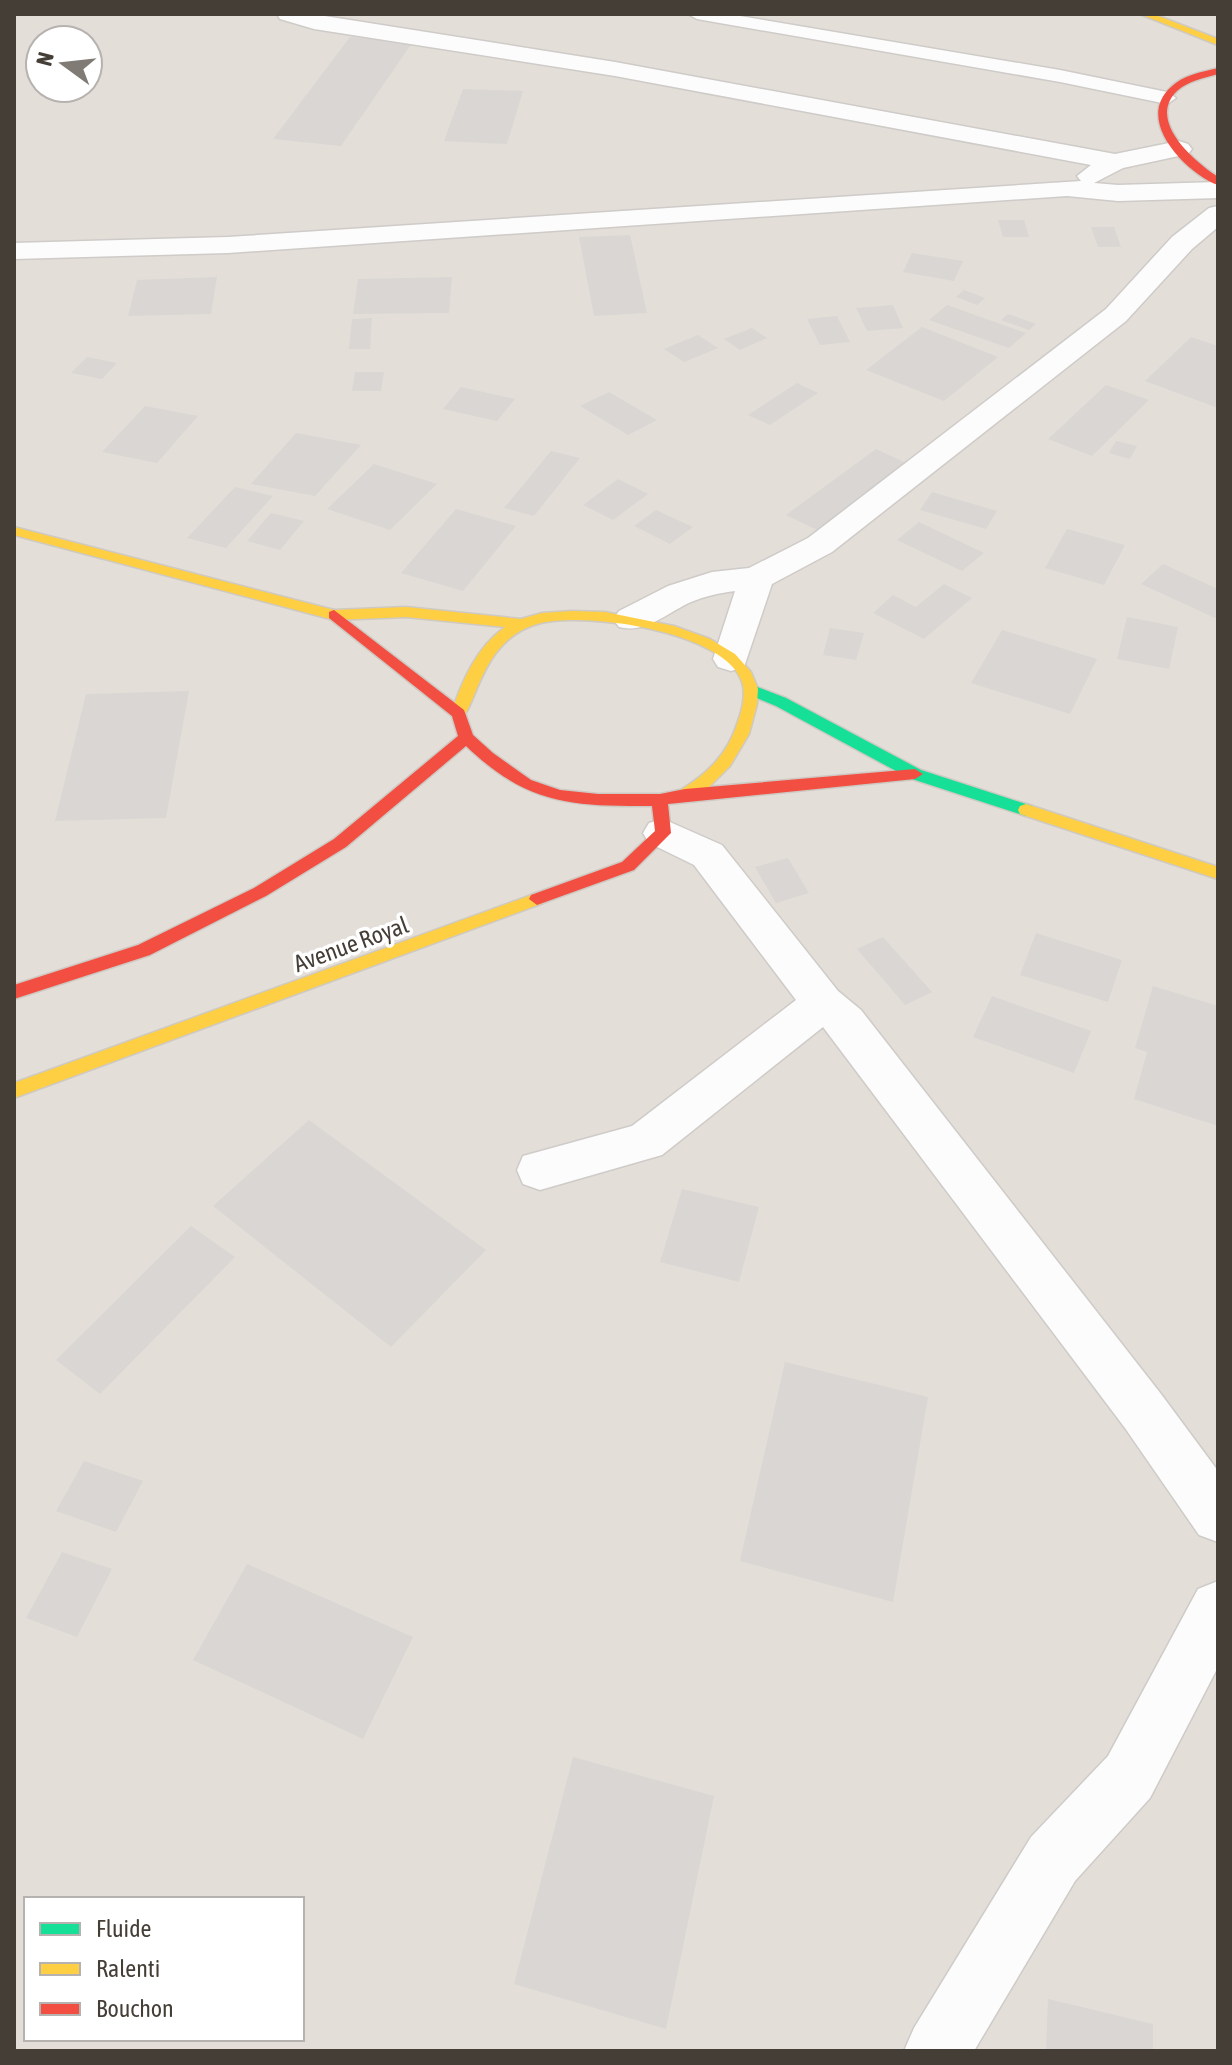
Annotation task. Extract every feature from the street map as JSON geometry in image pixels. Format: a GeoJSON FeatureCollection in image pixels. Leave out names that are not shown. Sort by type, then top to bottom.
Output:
{"type":"FeatureCollection","features":[{"type":"Feature","properties":{"kind":"street"},"geometry":{"type":"LineString","coordinates":[[288,14],[314,22],[615,69],[1115,162]]}},
{"type":"Feature","properties":{"kind":"street"},"geometry":{"type":"LineString","coordinates":[[1149,21],[1218,42]]}},
{"type":"Feature","properties":{"kind":"street"},"geometry":{"type":"LineString","coordinates":[[1218,71],[1169,88],[1164,118],[1172,140],[1191,164],[1218,182]]}},
{"type":"Feature","properties":{"kind":"street"},"geometry":{"type":"LineString","coordinates":[[1067,188],[1115,162],[1179,149]]}},
{"type":"Feature","properties":{"kind":"street"},"geometry":{"type":"LineString","coordinates":[[14,251],[259,243],[1067,188],[1118,193],[1218,190]]}},
{"type":"Feature","properties":{"kind":"street"},"geometry":{"type":"LineString","coordinates":[[631,619],[680,594],[712,583],[757,578],[820,545],[1116,315],[1182,243],[1218,214]]}},
{"type":"Feature","properties":{"kind":"street"},"geometry":{"type":"LineString","coordinates":[[14,531],[334,615],[406,612],[521,624],[595,616],[631,619],[677,631],[731,659],[746,673],[752,690],[739,740],[728,762],[713,779],[669,810]]}},
{"type":"Feature","properties":{"kind":"street"},"geometry":{"type":"LineString","coordinates":[[731,659],[757,578]]}},
{"type":"Feature","properties":{"kind":"street"},"geometry":{"type":"LineString","coordinates":[[334,615],[459,714]]}},
{"type":"Feature","properties":{"kind":"street"},"geometry":{"type":"LineString","coordinates":[[521,624],[491,648],[484,658],[466,688],[459,714],[466,737],[487,757],[525,784],[559,795],[669,810],[915,774]]}},
{"type":"Feature","properties":{"kind":"street"},"geometry":{"type":"LineString","coordinates":[[752,690],[781,702],[915,774],[1218,873]]}},
{"type":"Feature","properties":{"kind":"street"},"geometry":{"type":"LineString","coordinates":[[14,992],[144,950],[260,892],[340,843],[466,737]]}},
{"type":"Feature","properties":{"kind":"street"},"geometry":{"type":"LineString","coordinates":[[669,810],[708,855],[823,1003],[855,1035],[1143,1411],[1218,1516]]}},
{"type":"Feature","properties":{"kind":"street","name":"Avenue Royal"},"geometry":{"type":"LineString","coordinates":[[14,1091],[578,887],[628,866],[669,810]]}},
{"type":"Feature","properties":{"kind":"street"},"geometry":{"type":"LineString","coordinates":[[540,1170],[646,1141],[823,1003]]}},
{"type":"Feature","properties":{"kind":"street"},"geometry":{"type":"LineString","coordinates":[[937,2051],[1053,1859],[1129,1777],[1218,1609]]}},
{"type":"Feature","properties":{"kind":"lane"},"geometry":{"type":"LineString","coordinates":[[697,14],[1060,76],[1169,88]]}},
{"type":"Feature","properties":{"kind":"shaded area"},"geometry":{"type":"Polygon","coordinates":[[[14,14],[1218,14],[1218,2051],[14,2051],[14,14]]]}},
{"type":"Feature","properties":{"kind":"building"},"geometry":{"type":"Polygon","coordinates":[[[350,37],[412,43],[341,146],[273,139],[350,37]]]}},
{"type":"Feature","properties":{"kind":"building"},"geometry":{"type":"Polygon","coordinates":[[[463,89],[523,91],[507,144],[444,141],[463,89]]]}},
{"type":"Feature","properties":{"kind":"building"},"geometry":{"type":"Polygon","coordinates":[[[998,220],[1024,220],[1029,237],[1003,237],[998,220]]]}},
{"type":"Feature","properties":{"kind":"building"},"geometry":{"type":"Polygon","coordinates":[[[1091,227],[1114,227],[1121,247],[1098,247],[1091,227]]]}},
{"type":"Feature","properties":{"kind":"building"},"geometry":{"type":"Polygon","coordinates":[[[630,235],[647,313],[594,316],[579,237],[630,235]]]}},
{"type":"Feature","properties":{"kind":"building"},"geometry":{"type":"Polygon","coordinates":[[[912,253],[963,261],[954,281],[903,272],[912,253]]]}},
{"type":"Feature","properties":{"kind":"building"},"geometry":{"type":"Polygon","coordinates":[[[217,277],[211,314],[128,316],[137,280],[217,277]]]}},
{"type":"Feature","properties":{"kind":"building"},"geometry":{"type":"Polygon","coordinates":[[[452,277],[449,313],[353,314],[358,279],[452,277]]]}},
{"type":"Feature","properties":{"kind":"building"},"geometry":{"type":"Polygon","coordinates":[[[964,290],[985,298],[977,305],[956,297],[964,290]]]}},
{"type":"Feature","properties":{"kind":"building"},"geometry":{"type":"Polygon","coordinates":[[[893,305],[903,328],[867,331],[856,308],[893,305]]]}},
{"type":"Feature","properties":{"kind":"building"},"geometry":{"type":"Polygon","coordinates":[[[947,305],[1026,333],[1009,348],[929,320],[947,305]]]}},
{"type":"Feature","properties":{"kind":"building"},"geometry":{"type":"Polygon","coordinates":[[[1008,314],[1036,324],[1029,330],[1001,320],[1008,314]]]}},
{"type":"Feature","properties":{"kind":"building"},"geometry":{"type":"Polygon","coordinates":[[[837,316],[850,342],[820,345],[807,319],[837,316]]]}},
{"type":"Feature","properties":{"kind":"building"},"geometry":{"type":"Polygon","coordinates":[[[372,318],[370,349],[349,349],[352,319],[372,318]]]}},
{"type":"Feature","properties":{"kind":"building"},"geometry":{"type":"Polygon","coordinates":[[[922,327],[998,357],[944,401],[866,370],[922,327]]]}},
{"type":"Feature","properties":{"kind":"building"},"geometry":{"type":"Polygon","coordinates":[[[752,328],[767,338],[740,350],[724,339],[752,328]]]}},
{"type":"Feature","properties":{"kind":"building"},"geometry":{"type":"Polygon","coordinates":[[[698,335],[718,348],[684,362],[664,349],[698,335]]]}},
{"type":"Feature","properties":{"kind":"building"},"geometry":{"type":"Polygon","coordinates":[[[1191,337],[1218,346],[1218,408],[1145,381],[1191,337]]]}},
{"type":"Feature","properties":{"kind":"building"},"geometry":{"type":"Polygon","coordinates":[[[87,357],[117,363],[102,379],[71,373],[87,357]]]}},
{"type":"Feature","properties":{"kind":"building"},"geometry":{"type":"Polygon","coordinates":[[[355,372],[384,372],[381,391],[352,391],[355,372]]]}},
{"type":"Feature","properties":{"kind":"building"},"geometry":{"type":"Polygon","coordinates":[[[797,383],[818,393],[770,425],[748,415],[797,383]]]}},
{"type":"Feature","properties":{"kind":"building"},"geometry":{"type":"Polygon","coordinates":[[[1106,385],[1149,400],[1092,456],[1048,439],[1106,385]]]}},
{"type":"Feature","properties":{"kind":"building"},"geometry":{"type":"Polygon","coordinates":[[[461,387],[515,399],[497,421],[443,409],[461,387]]]}},
{"type":"Feature","properties":{"kind":"building"},"geometry":{"type":"Polygon","coordinates":[[[609,392],[657,420],[628,435],[580,406],[609,392]]]}},
{"type":"Feature","properties":{"kind":"building"},"geometry":{"type":"Polygon","coordinates":[[[145,406],[198,416],[157,463],[102,452],[145,406]]]}},
{"type":"Feature","properties":{"kind":"building"},"geometry":{"type":"Polygon","coordinates":[[[296,433],[361,445],[315,496],[251,484],[296,433]]]}},
{"type":"Feature","properties":{"kind":"building"},"geometry":{"type":"Polygon","coordinates":[[[1116,441],[1137,446],[1130,459],[1109,453],[1116,441]]]}},
{"type":"Feature","properties":{"kind":"building"},"geometry":{"type":"Polygon","coordinates":[[[876,449],[906,463],[817,530],[786,515],[876,449]]]}},
{"type":"Feature","properties":{"kind":"building"},"geometry":{"type":"Polygon","coordinates":[[[551,451],[580,458],[534,516],[504,508],[551,451]]]}},
{"type":"Feature","properties":{"kind":"building"},"geometry":{"type":"Polygon","coordinates":[[[374,464],[437,484],[390,530],[327,509],[374,464]]]}},
{"type":"Feature","properties":{"kind":"building"},"geometry":{"type":"Polygon","coordinates":[[[618,479],[648,494],[613,520],[583,505],[618,479]]]}},
{"type":"Feature","properties":{"kind":"building"},"geometry":{"type":"Polygon","coordinates":[[[235,487],[273,496],[226,548],[187,538],[235,487]]]}},
{"type":"Feature","properties":{"kind":"building"},"geometry":{"type":"Polygon","coordinates":[[[932,492],[997,511],[986,529],[920,510],[932,492]]]}},
{"type":"Feature","properties":{"kind":"building"},"geometry":{"type":"Polygon","coordinates":[[[456,509],[516,526],[463,591],[401,573],[456,509]]]}},
{"type":"Feature","properties":{"kind":"building"},"geometry":{"type":"Polygon","coordinates":[[[656,510],[693,527],[670,544],[634,526],[656,510]]]}},
{"type":"Feature","properties":{"kind":"building"},"geometry":{"type":"Polygon","coordinates":[[[271,513],[304,521],[280,550],[247,541],[271,513]]]}},
{"type":"Feature","properties":{"kind":"building"},"geometry":{"type":"Polygon","coordinates":[[[919,522],[984,553],[962,571],[897,540],[919,522]]]}},
{"type":"Feature","properties":{"kind":"building"},"geometry":{"type":"Polygon","coordinates":[[[1067,529],[1125,545],[1104,585],[1045,568],[1067,529]]]}},
{"type":"Feature","properties":{"kind":"building"},"geometry":{"type":"Polygon","coordinates":[[[1163,564],[1218,589],[1218,614],[1215,618],[1141,584],[1163,564]]]}},
{"type":"Feature","properties":{"kind":"building"},"geometry":{"type":"Polygon","coordinates":[[[944,584],[972,598],[924,639],[873,613],[893,595],[916,607],[944,584]]]}},
{"type":"Feature","properties":{"kind":"building"},"geometry":{"type":"Polygon","coordinates":[[[1127,617],[1178,627],[1169,669],[1117,659],[1127,617]]]}},
{"type":"Feature","properties":{"kind":"building"},"geometry":{"type":"Polygon","coordinates":[[[830,628],[864,633],[856,660],[823,655],[830,628]]]}},
{"type":"Feature","properties":{"kind":"building"},"geometry":{"type":"Polygon","coordinates":[[[1002,630],[1097,659],[1070,714],[971,683],[1002,630]]]}},
{"type":"Feature","properties":{"kind":"building"},"geometry":{"type":"Polygon","coordinates":[[[189,691],[166,818],[55,821],[86,694],[189,691]]]}},
{"type":"Feature","properties":{"kind":"building"},"geometry":{"type":"Polygon","coordinates":[[[788,858],[809,893],[776,903],[755,867],[788,858]]]}},
{"type":"Feature","properties":{"kind":"building"},"geometry":{"type":"Polygon","coordinates":[[[1036,933],[1122,960],[1108,1002],[1020,975],[1036,933]]]}},
{"type":"Feature","properties":{"kind":"building"},"geometry":{"type":"Polygon","coordinates":[[[883,937],[932,992],[905,1005],[857,949],[883,937]]]}},
{"type":"Feature","properties":{"kind":"building"},"geometry":{"type":"Polygon","coordinates":[[[1153,986],[1218,1006],[1218,1126],[1134,1099],[1147,1052],[1135,1048],[1153,986]]]}},
{"type":"Feature","properties":{"kind":"building"},"geometry":{"type":"Polygon","coordinates":[[[992,996],[1091,1031],[1074,1073],[973,1037],[992,996]]]}},
{"type":"Feature","properties":{"kind":"building"},"geometry":{"type":"Polygon","coordinates":[[[309,1120],[486,1250],[391,1347],[213,1206],[309,1120]]]}},
{"type":"Feature","properties":{"kind":"building"},"geometry":{"type":"Polygon","coordinates":[[[682,1189],[759,1207],[739,1282],[660,1262],[682,1189]]]}},
{"type":"Feature","properties":{"kind":"building"},"geometry":{"type":"Polygon","coordinates":[[[191,1226],[235,1257],[100,1394],[56,1360],[191,1226]]]}},
{"type":"Feature","properties":{"kind":"building"},"geometry":{"type":"Polygon","coordinates":[[[785,1362],[928,1397],[893,1602],[740,1561],[785,1362]]]}},
{"type":"Feature","properties":{"kind":"building"},"geometry":{"type":"Polygon","coordinates":[[[84,1461],[143,1481],[116,1532],[56,1511],[84,1461]]]}},
{"type":"Feature","properties":{"kind":"building"},"geometry":{"type":"Polygon","coordinates":[[[62,1552],[112,1569],[77,1637],[26,1618],[62,1552]]]}},
{"type":"Feature","properties":{"kind":"building"},"geometry":{"type":"Polygon","coordinates":[[[247,1564],[413,1637],[363,1739],[193,1660],[247,1564]]]}},
{"type":"Feature","properties":{"kind":"building"},"geometry":{"type":"Polygon","coordinates":[[[573,1757],[714,1796],[666,2029],[514,1984],[573,1757]]]}},
{"type":"Feature","properties":{"kind":"building"},"geometry":{"type":"Polygon","coordinates":[[[1048,1999],[1153,2024],[1153,2051],[1046,2051],[1048,1999]]]}},
{"type":"Feature","properties":{"kind":"traffic: fast"},"geometry":{"type":"LineString","coordinates":[[752,690],[781,702],[915,774],[1026,810]]}},
{"type":"Feature","properties":{"kind":"traffic: slow"},"geometry":{"type":"LineString","coordinates":[[1145,14],[1218,42]]}},
{"type":"Feature","properties":{"kind":"traffic: slow"},"geometry":{"type":"LineString","coordinates":[[14,531],[334,615],[406,612],[521,624]]}},
{"type":"Feature","properties":{"kind":"traffic: slow"},"geometry":{"type":"LineString","coordinates":[[459,714],[468,688],[488,651],[519,625],[542,618],[605,616],[674,630],[705,642],[729,657],[746,675],[750,689],[746,720],[731,754],[712,777],[685,795]]}},
{"type":"Feature","properties":{"kind":"traffic: slow"},"geometry":{"type":"LineString","coordinates":[[1026,810],[1218,873]]}},
{"type":"Feature","properties":{"kind":"traffic: slow"},"geometry":{"type":"LineString","coordinates":[[14,1091],[537,899]]}},
{"type":"Feature","properties":{"kind":"traffic: jam"},"geometry":{"type":"LineString","coordinates":[[1218,71],[1177,86],[1168,96],[1163,109],[1164,122],[1176,146],[1218,182]]}},
{"type":"Feature","properties":{"kind":"traffic: jam"},"geometry":{"type":"LineString","coordinates":[[334,615],[459,714],[466,737],[487,757],[525,784],[559,795],[598,800],[660,800],[685,795],[915,774]]}},
{"type":"Feature","properties":{"kind":"traffic: jam"},"geometry":{"type":"LineString","coordinates":[[14,992],[144,950],[260,892],[340,843],[466,737]]}},
{"type":"Feature","properties":{"kind":"traffic: jam"},"geometry":{"type":"LineString","coordinates":[[537,899],[628,866],[663,833],[660,800]]}}]}
